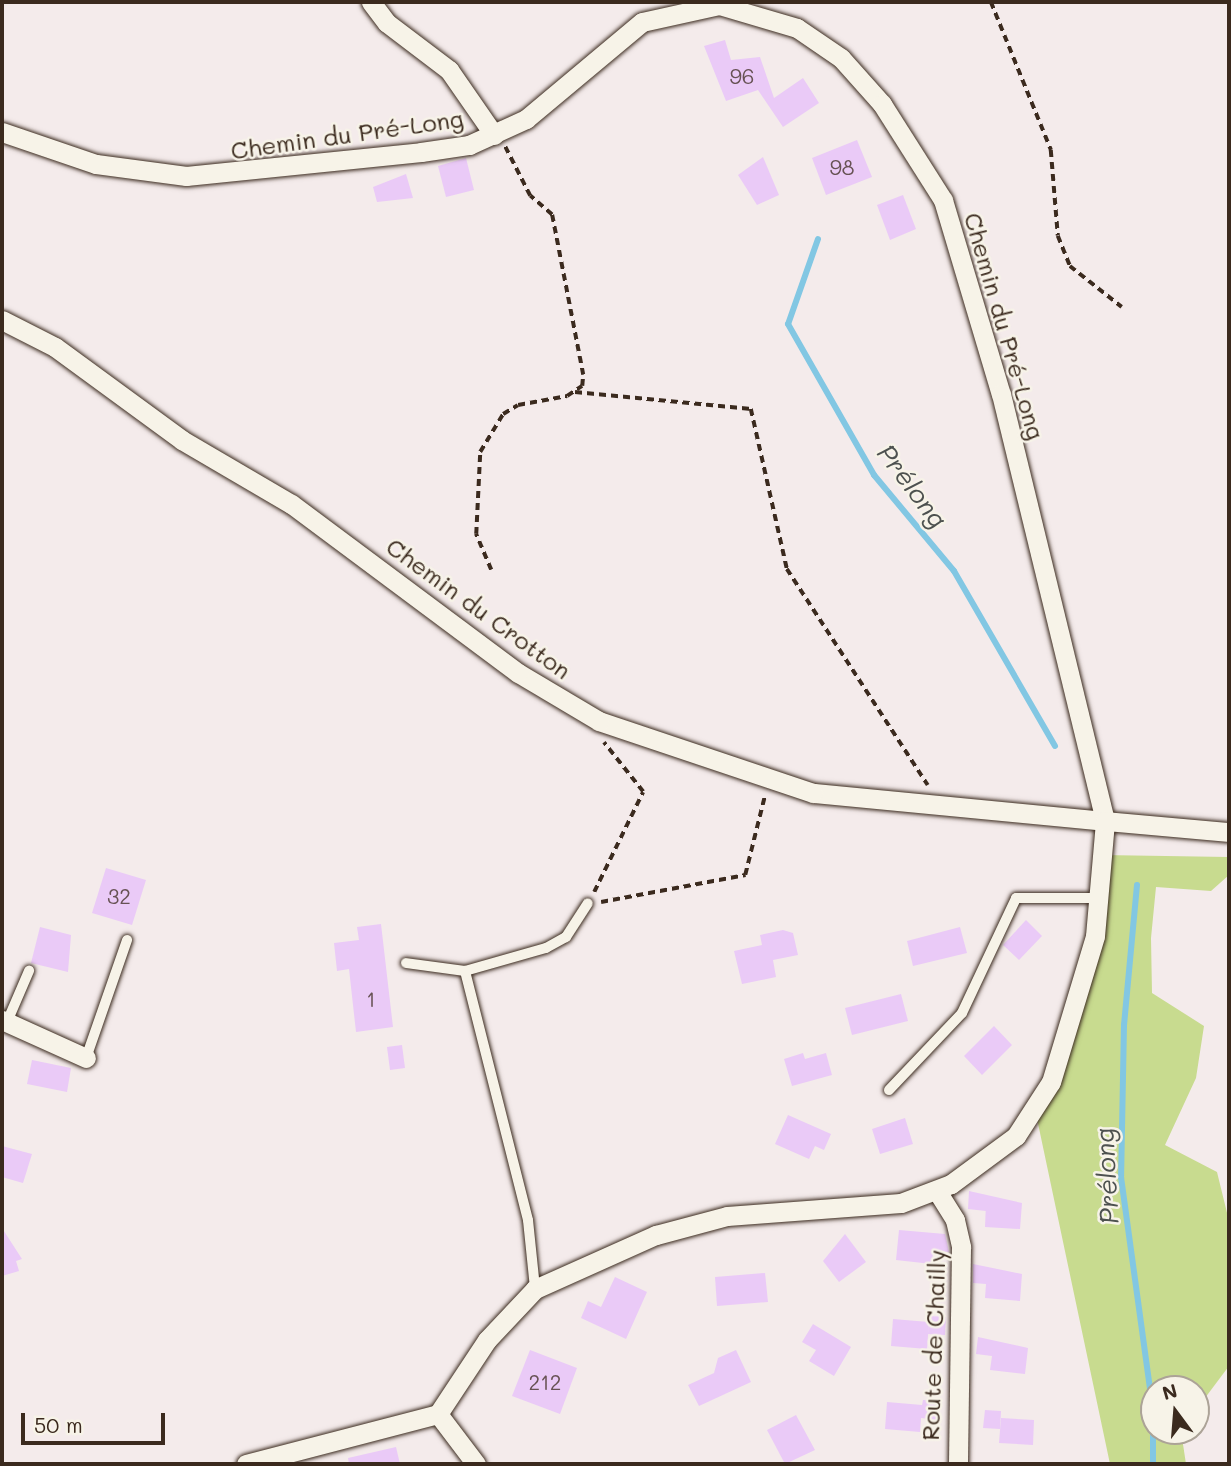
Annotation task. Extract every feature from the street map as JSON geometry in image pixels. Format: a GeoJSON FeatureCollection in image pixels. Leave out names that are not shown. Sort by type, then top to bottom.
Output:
{"type":"FeatureCollection","features":[{"type":"Feature","properties":{"kind":"street"},"geometry":{"type":"LineString","coordinates":[[371,2],[387,23],[449,70],[494,135]]}},
{"type":"Feature","properties":{"kind":"street","name":"Chemin du Pré-Long"},"geometry":{"type":"LineString","coordinates":[[2,132],[96,164],[186,176],[421,152],[494,135],[544,104],[596,54],[642,22],[719,5],[797,29],[841,58],[909,140],[960,241],[1105,821],[1098,898],[1082,994],[1036,1114],[1016,1136],[937,1191],[901,1203],[727,1216],[656,1235],[535,1289]]}},
{"type":"Feature","properties":{"kind":"street","name":"Chemin du Crotton"},"geometry":{"type":"LineString","coordinates":[[2,320],[54,347],[182,440],[291,504],[518,673],[599,721],[768,781],[813,793],[1229,832]]}},
{"type":"Feature","properties":{"kind":"street"},"geometry":{"type":"LineString","coordinates":[[4,1021],[86,1058]]}},
{"type":"Feature","properties":{"kind":"street","name":"Route de Chailly"},"geometry":{"type":"LineString","coordinates":[[937,1191],[956,1220],[961,1247],[958,1464]]}},
{"type":"Feature","properties":{"kind":"street"},"geometry":{"type":"LineString","coordinates":[[246,1464],[283,1458],[438,1414],[488,1340],[535,1289]]}},
{"type":"Feature","properties":{"kind":"street"},"geometry":{"type":"LineString","coordinates":[[438,1414],[476,1464]]}},
{"type":"Feature","properties":{"kind":"lane"},"geometry":{"type":"LineString","coordinates":[[889,1090],[962,1013],[1016,898],[1098,898]]}},
{"type":"Feature","properties":{"kind":"lane"},"geometry":{"type":"LineString","coordinates":[[406,963],[465,971],[546,948],[566,936],[588,903]]}},
{"type":"Feature","properties":{"kind":"lane"},"geometry":{"type":"LineString","coordinates":[[86,1058],[127,940]]}},
{"type":"Feature","properties":{"kind":"lane"},"geometry":{"type":"LineString","coordinates":[[4,1021],[29,971]]}},
{"type":"Feature","properties":{"kind":"lane"},"geometry":{"type":"LineString","coordinates":[[465,971],[528,1220],[535,1289]]}},
{"type":"Feature","properties":{"kind":"path"},"geometry":{"type":"LineString","coordinates":[[991,2],[1051,150],[1058,236],[1070,266],[1122,307]]}},
{"type":"Feature","properties":{"kind":"path"},"geometry":{"type":"LineString","coordinates":[[494,135],[510,152],[530,196],[552,215],[582,359],[582,386],[575,392]]}},
{"type":"Feature","properties":{"kind":"path"},"geometry":{"type":"LineString","coordinates":[[491,570],[476,534],[480,452],[492,426],[518,405],[575,392],[751,410],[778,550],[926,778],[929,804]]}},
{"type":"Feature","properties":{"kind":"path"},"geometry":{"type":"LineString","coordinates":[[588,903],[643,792],[600,738],[599,721]]}},
{"type":"Feature","properties":{"kind":"path"},"geometry":{"type":"LineString","coordinates":[[588,903],[745,875],[768,781]]}},
{"type":"Feature","properties":{"kind":"green space"},"geometry":{"type":"Polygon","coordinates":[[[1102,855],[1229,857],[1229,875],[1211,891],[1156,887],[1151,938],[1152,993],[1204,1026],[1196,1078],[1165,1145],[1217,1172],[1229,1221],[1229,1366],[1210,1391],[1210,1375],[1140,1375],[1140,1445],[1183,1445],[1186,1464],[1110,1464],[1036,1114],[1082,994],[1102,855]]]}},
{"type":"Feature","properties":{"kind":"building"},"geometry":{"type":"Polygon","coordinates":[[[725,40],[731,60],[760,57],[774,98],[803,78],[819,103],[783,127],[758,90],[726,101],[704,46],[725,40]]]}},
{"type":"Feature","properties":{"kind":"building"},"geometry":{"type":"Polygon","coordinates":[[[857,140],[872,177],[826,195],[812,158],[857,140]]]}},
{"type":"Feature","properties":{"kind":"building"},"geometry":{"type":"Polygon","coordinates":[[[763,157],[779,195],[757,205],[738,175],[763,157]]]}},
{"type":"Feature","properties":{"kind":"building"},"geometry":{"type":"Polygon","coordinates":[[[466,158],[474,190],[446,197],[438,166],[466,158]]]}},
{"type":"Feature","properties":{"kind":"building"},"geometry":{"type":"Polygon","coordinates":[[[406,174],[413,198],[377,202],[373,187],[406,174]]]}},
{"type":"Feature","properties":{"kind":"building"},"geometry":{"type":"Polygon","coordinates":[[[903,195],[916,229],[890,240],[877,205],[903,195]]]}},
{"type":"Feature","properties":{"kind":"building"},"geometry":{"type":"Polygon","coordinates":[[[106,868],[146,880],[132,925],[92,913],[106,868]]]}},
{"type":"Feature","properties":{"kind":"building"},"geometry":{"type":"Polygon","coordinates":[[[1026,920],[1042,936],[1019,960],[1003,945],[1026,920]]]}},
{"type":"Feature","properties":{"kind":"building"},"geometry":{"type":"Polygon","coordinates":[[[381,924],[393,1027],[356,1032],[349,969],[337,971],[334,943],[359,940],[357,927],[381,924]]]}},
{"type":"Feature","properties":{"kind":"building"},"geometry":{"type":"Polygon","coordinates":[[[40,927],[71,935],[68,972],[31,963],[40,927]]]}},
{"type":"Feature","properties":{"kind":"building"},"geometry":{"type":"Polygon","coordinates":[[[960,927],[967,953],[913,966],[907,941],[960,927]]]}},
{"type":"Feature","properties":{"kind":"building"},"geometry":{"type":"Polygon","coordinates":[[[783,930],[793,933],[798,955],[773,960],[776,977],[742,984],[734,951],[762,945],[760,935],[783,930]]]}},
{"type":"Feature","properties":{"kind":"building"},"geometry":{"type":"Polygon","coordinates":[[[901,994],[908,1021],[852,1035],[845,1008],[901,994]]]}},
{"type":"Feature","properties":{"kind":"building"},"geometry":{"type":"Polygon","coordinates":[[[994,1026],[1012,1045],[982,1075],[964,1056],[994,1026]]]}},
{"type":"Feature","properties":{"kind":"building"},"geometry":{"type":"Polygon","coordinates":[[[402,1045],[405,1068],[390,1070],[387,1047],[402,1045]]]}},
{"type":"Feature","properties":{"kind":"building"},"geometry":{"type":"Polygon","coordinates":[[[803,1053],[805,1059],[826,1053],[832,1075],[792,1086],[784,1059],[803,1053]]]}},
{"type":"Feature","properties":{"kind":"building"},"geometry":{"type":"Polygon","coordinates":[[[32,1060],[71,1068],[67,1092],[27,1084],[32,1060]]]}},
{"type":"Feature","properties":{"kind":"building"},"geometry":{"type":"Polygon","coordinates":[[[788,1115],[831,1134],[824,1150],[815,1146],[809,1159],[775,1144],[788,1115]]]}},
{"type":"Feature","properties":{"kind":"building"},"geometry":{"type":"Polygon","coordinates":[[[905,1118],[913,1144],[880,1154],[872,1129],[905,1118]]]}},
{"type":"Feature","properties":{"kind":"building"},"geometry":{"type":"Polygon","coordinates":[[[2,1146],[32,1154],[23,1183],[2,1177],[2,1146]]]}},
{"type":"Feature","properties":{"kind":"building"},"geometry":{"type":"Polygon","coordinates":[[[969,1191],[1022,1203],[1020,1229],[985,1227],[986,1211],[968,1209],[969,1191]]]}},
{"type":"Feature","properties":{"kind":"building"},"geometry":{"type":"Polygon","coordinates":[[[2,1228],[22,1259],[16,1261],[19,1271],[2,1276],[2,1228]]]}},
{"type":"Feature","properties":{"kind":"building"},"geometry":{"type":"Polygon","coordinates":[[[899,1230],[945,1234],[949,1252],[933,1251],[932,1264],[896,1260],[899,1230]]]}},
{"type":"Feature","properties":{"kind":"building"},"geometry":{"type":"Polygon","coordinates":[[[845,1234],[866,1262],[839,1282],[823,1261],[845,1234]]]}},
{"type":"Feature","properties":{"kind":"building"},"geometry":{"type":"Polygon","coordinates":[[[973,1264],[1022,1274],[1020,1301],[985,1298],[986,1284],[973,1283],[973,1264]]]}},
{"type":"Feature","properties":{"kind":"building"},"geometry":{"type":"Polygon","coordinates":[[[765,1273],[768,1302],[717,1306],[715,1277],[765,1273]]]}},
{"type":"Feature","properties":{"kind":"building"},"geometry":{"type":"Polygon","coordinates":[[[615,1277],[647,1292],[626,1339],[581,1318],[588,1301],[601,1307],[615,1277]]]}},
{"type":"Feature","properties":{"kind":"building"},"geometry":{"type":"Polygon","coordinates":[[[929,1316],[946,1317],[945,1335],[928,1334],[929,1316]]]}},
{"type":"Feature","properties":{"kind":"building"},"geometry":{"type":"Polygon","coordinates":[[[893,1319],[929,1322],[927,1349],[891,1346],[893,1319]]]}},
{"type":"Feature","properties":{"kind":"building"},"geometry":{"type":"Polygon","coordinates":[[[813,1324],[851,1347],[834,1376],[809,1361],[816,1350],[802,1342],[813,1324]]]}},
{"type":"Feature","properties":{"kind":"building"},"geometry":{"type":"Polygon","coordinates":[[[978,1337],[1028,1348],[1025,1374],[990,1370],[992,1356],[976,1354],[978,1337]]]}},
{"type":"Feature","properties":{"kind":"building"},"geometry":{"type":"Polygon","coordinates":[[[530,1350],[577,1368],[560,1414],[512,1396],[530,1350]]]}},
{"type":"Feature","properties":{"kind":"building"},"geometry":{"type":"Polygon","coordinates":[[[736,1350],[751,1382],[699,1406],[688,1385],[714,1373],[718,1358],[736,1350]]]}},
{"type":"Feature","properties":{"kind":"building"},"geometry":{"type":"Polygon","coordinates":[[[923,1400],[940,1401],[939,1420],[921,1418],[920,1432],[885,1429],[887,1402],[922,1405],[923,1400]]]}},
{"type":"Feature","properties":{"kind":"building"},"geometry":{"type":"Polygon","coordinates":[[[985,1410],[1001,1411],[1000,1429],[983,1428],[985,1410]]]}},
{"type":"Feature","properties":{"kind":"building"},"geometry":{"type":"Polygon","coordinates":[[[796,1415],[815,1450],[785,1464],[767,1430],[796,1415]]]}},
{"type":"Feature","properties":{"kind":"building"},"geometry":{"type":"Polygon","coordinates":[[[1001,1418],[1034,1420],[1033,1445],[999,1443],[1001,1418]]]}},
{"type":"Feature","properties":{"kind":"building"},"geometry":{"type":"Polygon","coordinates":[[[396,1447],[400,1464],[349,1464],[348,1458],[396,1447]]]}},
{"type":"Feature","properties":{"kind":"waterway","name":"Prélong"},"geometry":{"type":"LineString","coordinates":[[818,239],[788,324],[874,475],[954,571],[1055,746]]}},
{"type":"Feature","properties":{"kind":"waterway","name":"Prélong"},"geometry":{"type":"LineString","coordinates":[[1137,885],[1124,1025],[1121,1177],[1153,1410],[1153,1464]]}}]}
